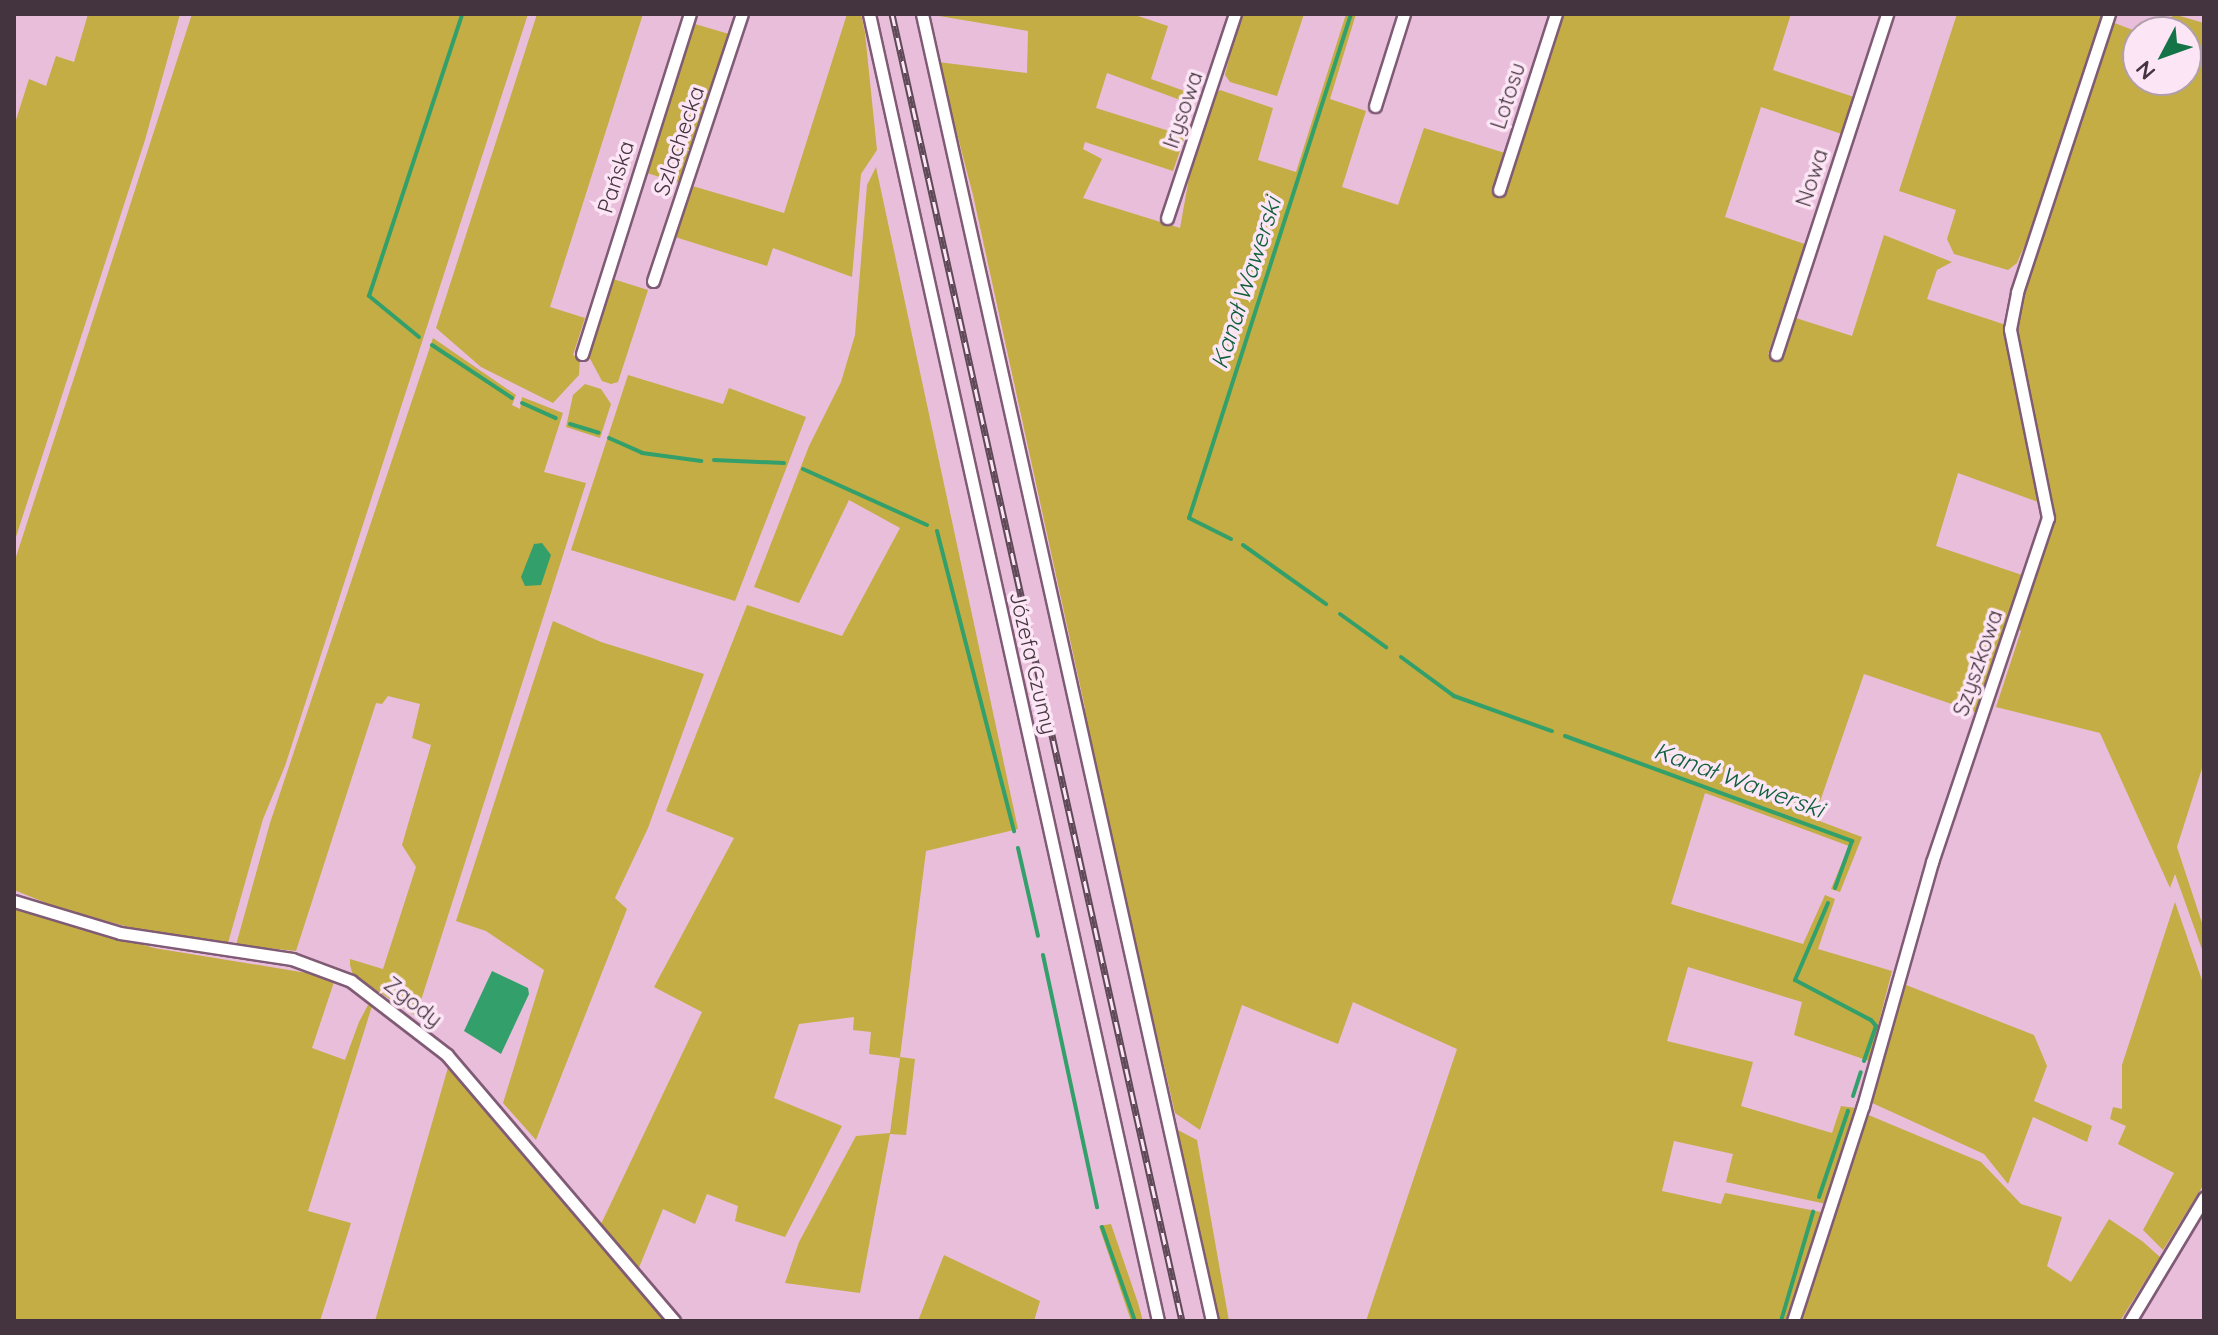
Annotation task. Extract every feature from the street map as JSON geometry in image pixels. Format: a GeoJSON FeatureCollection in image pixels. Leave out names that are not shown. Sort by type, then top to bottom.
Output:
{"type":"FeatureCollection","features":[{"type":"Feature","properties":{"kind":"street","name":"Pańska"},"geometry":{"type":"LineString","coordinates":[[582,354],[690,14]]}},
{"type":"Feature","properties":{"kind":"street","name":"Szlachecka"},"geometry":{"type":"LineString","coordinates":[[653,281],[742,14]]}},
{"type":"Feature","properties":{"kind":"street","name":"Józefa Czumy"},"geometry":{"type":"LineString","coordinates":[[869,14],[1158,1321]]}},
{"type":"Feature","properties":{"kind":"street"},"geometry":{"type":"LineString","coordinates":[[922,14],[1212,1321]]}},
{"type":"Feature","properties":{"kind":"street","name":"Irysowa"},"geometry":{"type":"LineString","coordinates":[[1167,218],[1235,14]]}},
{"type":"Feature","properties":{"kind":"street"},"geometry":{"type":"LineString","coordinates":[[1375,106],[1404,14]]}},
{"type":"Feature","properties":{"kind":"street","name":"Lotosu"},"geometry":{"type":"LineString","coordinates":[[1499,190],[1556,14]]}},
{"type":"Feature","properties":{"kind":"street","name":"Nowa"},"geometry":{"type":"LineString","coordinates":[[1776,354],[1887,14]]}},
{"type":"Feature","properties":{"kind":"street","name":"Szyszkowa"},"geometry":{"type":"LineString","coordinates":[[1793,1321],[1863,1106],[1932,862],[2048,518],[2010,329],[2017,292],[2109,14]]}},
{"type":"Feature","properties":{"kind":"street","name":"Zgody"},"geometry":{"type":"LineString","coordinates":[[14,901],[108,930],[292,959],[351,981],[447,1055],[674,1321]]}},
{"type":"Feature","properties":{"kind":"street"},"geometry":{"type":"LineString","coordinates":[[2130,1321],[2204,1198]]}},
{"type":"Feature","properties":{"kind":"shaded area"},"geometry":{"type":"Polygon","coordinates":[[[88,14],[180,14],[145,140],[14,543],[14,126],[29,79],[46,86],[56,56],[74,62],[88,14]]]}},
{"type":"Feature","properties":{"kind":"shaded area"},"geometry":{"type":"Polygon","coordinates":[[[192,14],[528,14],[285,766],[263,819],[228,943],[159,935],[61,909],[14,890],[14,563],[192,14]]]}},
{"type":"Feature","properties":{"kind":"shaded area"},"geometry":{"type":"Polygon","coordinates":[[[537,14],[643,14],[550,307],[585,318],[573,355],[580,358],[579,375],[553,403],[481,367],[436,328],[537,14]]]}},
{"type":"Feature","properties":{"kind":"shaded area"},"geometry":{"type":"Polygon","coordinates":[[[847,14],[861,14],[877,150],[861,174],[852,277],[773,248],[767,266],[672,236],[689,185],[784,213],[847,14]]]}},
{"type":"Feature","properties":{"kind":"shaded area"},"geometry":{"type":"Polygon","coordinates":[[[927,14],[1132,14],[1168,26],[1151,79],[1193,94],[1199,91],[1194,105],[1107,73],[1096,108],[1185,136],[1173,171],[1085,142],[1083,149],[1102,159],[1083,198],[1180,228],[1189,178],[1213,96],[1220,90],[1273,108],[1258,160],[1296,172],[1346,14],[1356,14],[1330,99],[1366,111],[1342,187],[1398,205],[1424,128],[1505,153],[1493,193],[1503,197],[1562,14],[1791,14],[1773,70],[1854,97],[1842,134],[1761,107],[1725,217],[1805,244],[1768,354],[1783,358],[1796,318],[1852,336],[1884,235],[1952,262],[1937,270],[1927,299],[2003,324],[2038,502],[1958,473],[1936,546],[2022,575],[1975,712],[1864,674],[1814,819],[1862,837],[1840,892],[1831,889],[1849,846],[1705,793],[1671,904],[1803,944],[1825,895],[1835,899],[1818,949],[1892,971],[1869,1061],[1794,1035],[1802,1002],[1688,967],[1667,1041],[1753,1062],[1741,1106],[1832,1133],[1841,1106],[1856,1108],[1826,1204],[1726,1182],[1733,1154],[1674,1141],[1662,1191],[1721,1204],[1725,1193],[1821,1212],[1786,1321],[1366,1321],[1457,1049],[1353,1002],[1338,1044],[1242,1005],[1200,1130],[1175,1113],[1093,760],[1077,711],[1085,708],[973,195],[954,122],[948,124],[938,62],[1027,73],[1028,31],[927,14]]]}},
{"type":"Feature","properties":{"kind":"shaded area"},"geometry":{"type":"Polygon","coordinates":[[[1240,14],[1304,14],[1277,96],[1230,82],[1225,75],[1240,14]]]}},
{"type":"Feature","properties":{"kind":"shaded area"},"geometry":{"type":"Polygon","coordinates":[[[1957,14],[2103,14],[2030,233],[2017,263],[2008,270],[1954,254],[1947,239],[1956,210],[1899,191],[1957,14]]]}},
{"type":"Feature","properties":{"kind":"shaded area"},"geometry":{"type":"Polygon","coordinates":[[[2112,22],[2122,26],[2122,96],[2202,96],[2204,23],[2204,762],[2177,847],[2204,929],[2204,955],[2175,874],[2170,888],[2100,733],[1996,707],[2021,631],[2014,625],[2052,519],[2012,323],[2112,22]]]}},
{"type":"Feature","properties":{"kind":"shaded area"},"geometry":{"type":"Polygon","coordinates":[[[695,24],[729,34],[682,184],[647,173],[695,24]]]}},
{"type":"Feature","properties":{"kind":"shaded area"},"geometry":{"type":"Polygon","coordinates":[[[876,167],[1018,829],[926,851],[900,1057],[915,1059],[906,1135],[890,1134],[860,1293],[785,1283],[799,1242],[856,1136],[890,1133],[900,1058],[869,1054],[871,1032],[853,1030],[854,1017],[799,1024],[774,1098],[842,1126],[785,1237],[735,1221],[738,1206],[707,1194],[695,1224],[663,1209],[638,1270],[601,1224],[702,1012],[654,987],[734,838],[666,811],[747,605],[842,636],[900,528],[849,500],[799,603],[754,587],[809,446],[841,382],[855,335],[867,185],[876,167]]]}},
{"type":"Feature","properties":{"kind":"shaded area"},"geometry":{"type":"Polygon","coordinates":[[[613,279],[648,290],[618,382],[611,384],[602,381],[588,355],[613,279]]]}},
{"type":"Feature","properties":{"kind":"shaded area"},"geometry":{"type":"Polygon","coordinates":[[[433,338],[516,395],[512,405],[520,409],[522,397],[563,413],[544,472],[586,483],[416,1016],[353,975],[350,959],[383,969],[416,867],[402,845],[431,745],[412,738],[420,704],[388,696],[382,704],[376,703],[296,951],[236,945],[270,823],[433,338]]]}},
{"type":"Feature","properties":{"kind":"shaded area"},"geometry":{"type":"Polygon","coordinates":[[[628,375],[723,404],[729,388],[806,417],[735,601],[571,550],[628,375]]]}},
{"type":"Feature","properties":{"kind":"shaded area"},"geometry":{"type":"Polygon","coordinates":[[[585,384],[601,389],[611,404],[600,438],[566,427],[573,395],[585,384]]]}},
{"type":"Feature","properties":{"kind":"shaded area"},"geometry":{"type":"Polygon","coordinates":[[[542,543],[551,555],[541,585],[525,586],[521,577],[534,544],[542,543]]]}},
{"type":"Feature","properties":{"kind":"shaded area"},"geometry":{"type":"Polygon","coordinates":[[[553,621],[601,642],[704,674],[648,828],[615,898],[627,909],[536,1140],[503,1103],[544,970],[486,931],[456,921],[553,621]]]}},
{"type":"Feature","properties":{"kind":"shaded area"},"geometry":{"type":"Polygon","coordinates":[[[2175,902],[2204,986],[2204,1184],[2163,1250],[2143,1230],[2174,1173],[2118,1144],[2126,1126],[2110,1119],[2113,1107],[2122,1109],[2122,1065],[2175,902]]]}},
{"type":"Feature","properties":{"kind":"shaded area"},"geometry":{"type":"Polygon","coordinates":[[[14,906],[154,948],[319,975],[334,982],[312,1048],[345,1060],[359,1022],[369,1003],[372,1006],[308,1211],[351,1223],[320,1321],[14,1321],[14,906]]]}},
{"type":"Feature","properties":{"kind":"shaded area"},"geometry":{"type":"Polygon","coordinates":[[[492,971],[528,988],[529,994],[501,1054],[464,1031],[492,971]]]}},
{"type":"Feature","properties":{"kind":"shaded area"},"geometry":{"type":"Polygon","coordinates":[[[1906,985],[2034,1035],[2047,1066],[2034,1101],[2092,1126],[2087,1142],[2033,1117],[2008,1184],[1984,1154],[1870,1102],[1906,985]]]}},
{"type":"Feature","properties":{"kind":"shaded area"},"geometry":{"type":"Polygon","coordinates":[[[449,1064],[490,1118],[664,1321],[375,1321],[449,1064]]]}},
{"type":"Feature","properties":{"kind":"shaded area"},"geometry":{"type":"Polygon","coordinates":[[[1866,1114],[1981,1162],[2021,1204],[2062,1217],[2047,1266],[2071,1282],[2109,1219],[2142,1241],[2160,1257],[2120,1321],[1801,1321],[1866,1114]]]}},
{"type":"Feature","properties":{"kind":"shaded area"},"geometry":{"type":"Polygon","coordinates":[[[1172,1127],[1197,1140],[1229,1321],[1217,1321],[1172,1127]]]}},
{"type":"Feature","properties":{"kind":"shaded area"},"geometry":{"type":"Polygon","coordinates":[[[1111,1224],[1143,1321],[1131,1321],[1099,1226],[1111,1224]]]}},
{"type":"Feature","properties":{"kind":"shaded area"},"geometry":{"type":"Polygon","coordinates":[[[944,1255],[1040,1301],[1034,1321],[918,1321],[944,1255]]]}},
{"type":"Feature","properties":{"kind":"waterway"},"geometry":{"type":"LineString","coordinates":[[419,337],[369,296],[462,14]]}},
{"type":"Feature","properties":{"kind":"waterway","name":"Kanał Wawerski"},"geometry":{"type":"LineString","coordinates":[[1231,539],[1189,518],[1351,14]]}},
{"type":"Feature","properties":{"kind":"waterway"},"geometry":{"type":"LineString","coordinates":[[432,345],[512,398]]}},
{"type":"Feature","properties":{"kind":"waterway"},"geometry":{"type":"LineString","coordinates":[[522,403],[556,418]]}},
{"type":"Feature","properties":{"kind":"waterway"},"geometry":{"type":"LineString","coordinates":[[570,424],[599,433]]}},
{"type":"Feature","properties":{"kind":"waterway"},"geometry":{"type":"LineString","coordinates":[[609,438],[642,453],[701,461]]}},
{"type":"Feature","properties":{"kind":"waterway"},"geometry":{"type":"LineString","coordinates":[[714,460],[784,463]]}},
{"type":"Feature","properties":{"kind":"waterway"},"geometry":{"type":"LineString","coordinates":[[803,469],[927,525]]}},
{"type":"Feature","properties":{"kind":"waterway"},"geometry":{"type":"LineString","coordinates":[[937,531],[1014,831]]}},
{"type":"Feature","properties":{"kind":"waterway","name":"Kanał Wawerski"},"geometry":{"type":"LineString","coordinates":[[1243,545],[1326,604]]}},
{"type":"Feature","properties":{"kind":"waterway","name":"Kanał Wawerski"},"geometry":{"type":"LineString","coordinates":[[1340,614],[1386,647]]}},
{"type":"Feature","properties":{"kind":"waterway","name":"Kanał Wawerski"},"geometry":{"type":"LineString","coordinates":[[1401,657],[1454,696],[1552,731]]}},
{"type":"Feature","properties":{"kind":"waterway","name":"Kanał Wawerski"},"geometry":{"type":"LineString","coordinates":[[1565,736],[1852,841],[1835,888]]}},
{"type":"Feature","properties":{"kind":"waterway"},"geometry":{"type":"LineString","coordinates":[[1018,848],[1038,936]]}},
{"type":"Feature","properties":{"kind":"waterway","name":"Kanał Wawerski"},"geometry":{"type":"LineString","coordinates":[[1828,903],[1795,980],[1871,1020],[1876,1026],[1864,1061]]}},
{"type":"Feature","properties":{"kind":"waterway"},"geometry":{"type":"LineString","coordinates":[[1043,955],[1097,1207]]}},
{"type":"Feature","properties":{"kind":"waterway","name":"Kanał Wawerski"},"geometry":{"type":"LineString","coordinates":[[1853,1096],[1861,1072]]}},
{"type":"Feature","properties":{"kind":"waterway","name":"Kanał Wawerski"},"geometry":{"type":"LineString","coordinates":[[1819,1197],[1848,1111]]}},
{"type":"Feature","properties":{"kind":"waterway","name":"Kanał Wawerski"},"geometry":{"type":"LineString","coordinates":[[1781,1321],[1813,1212]]}},
{"type":"Feature","properties":{"kind":"waterway"},"geometry":{"type":"LineString","coordinates":[[1102,1227],[1135,1321]]}},
{"type":"Feature","properties":{"kind":"railway"},"geometry":{"type":"LineString","coordinates":[[892,14],[1182,1321]]}}]}
